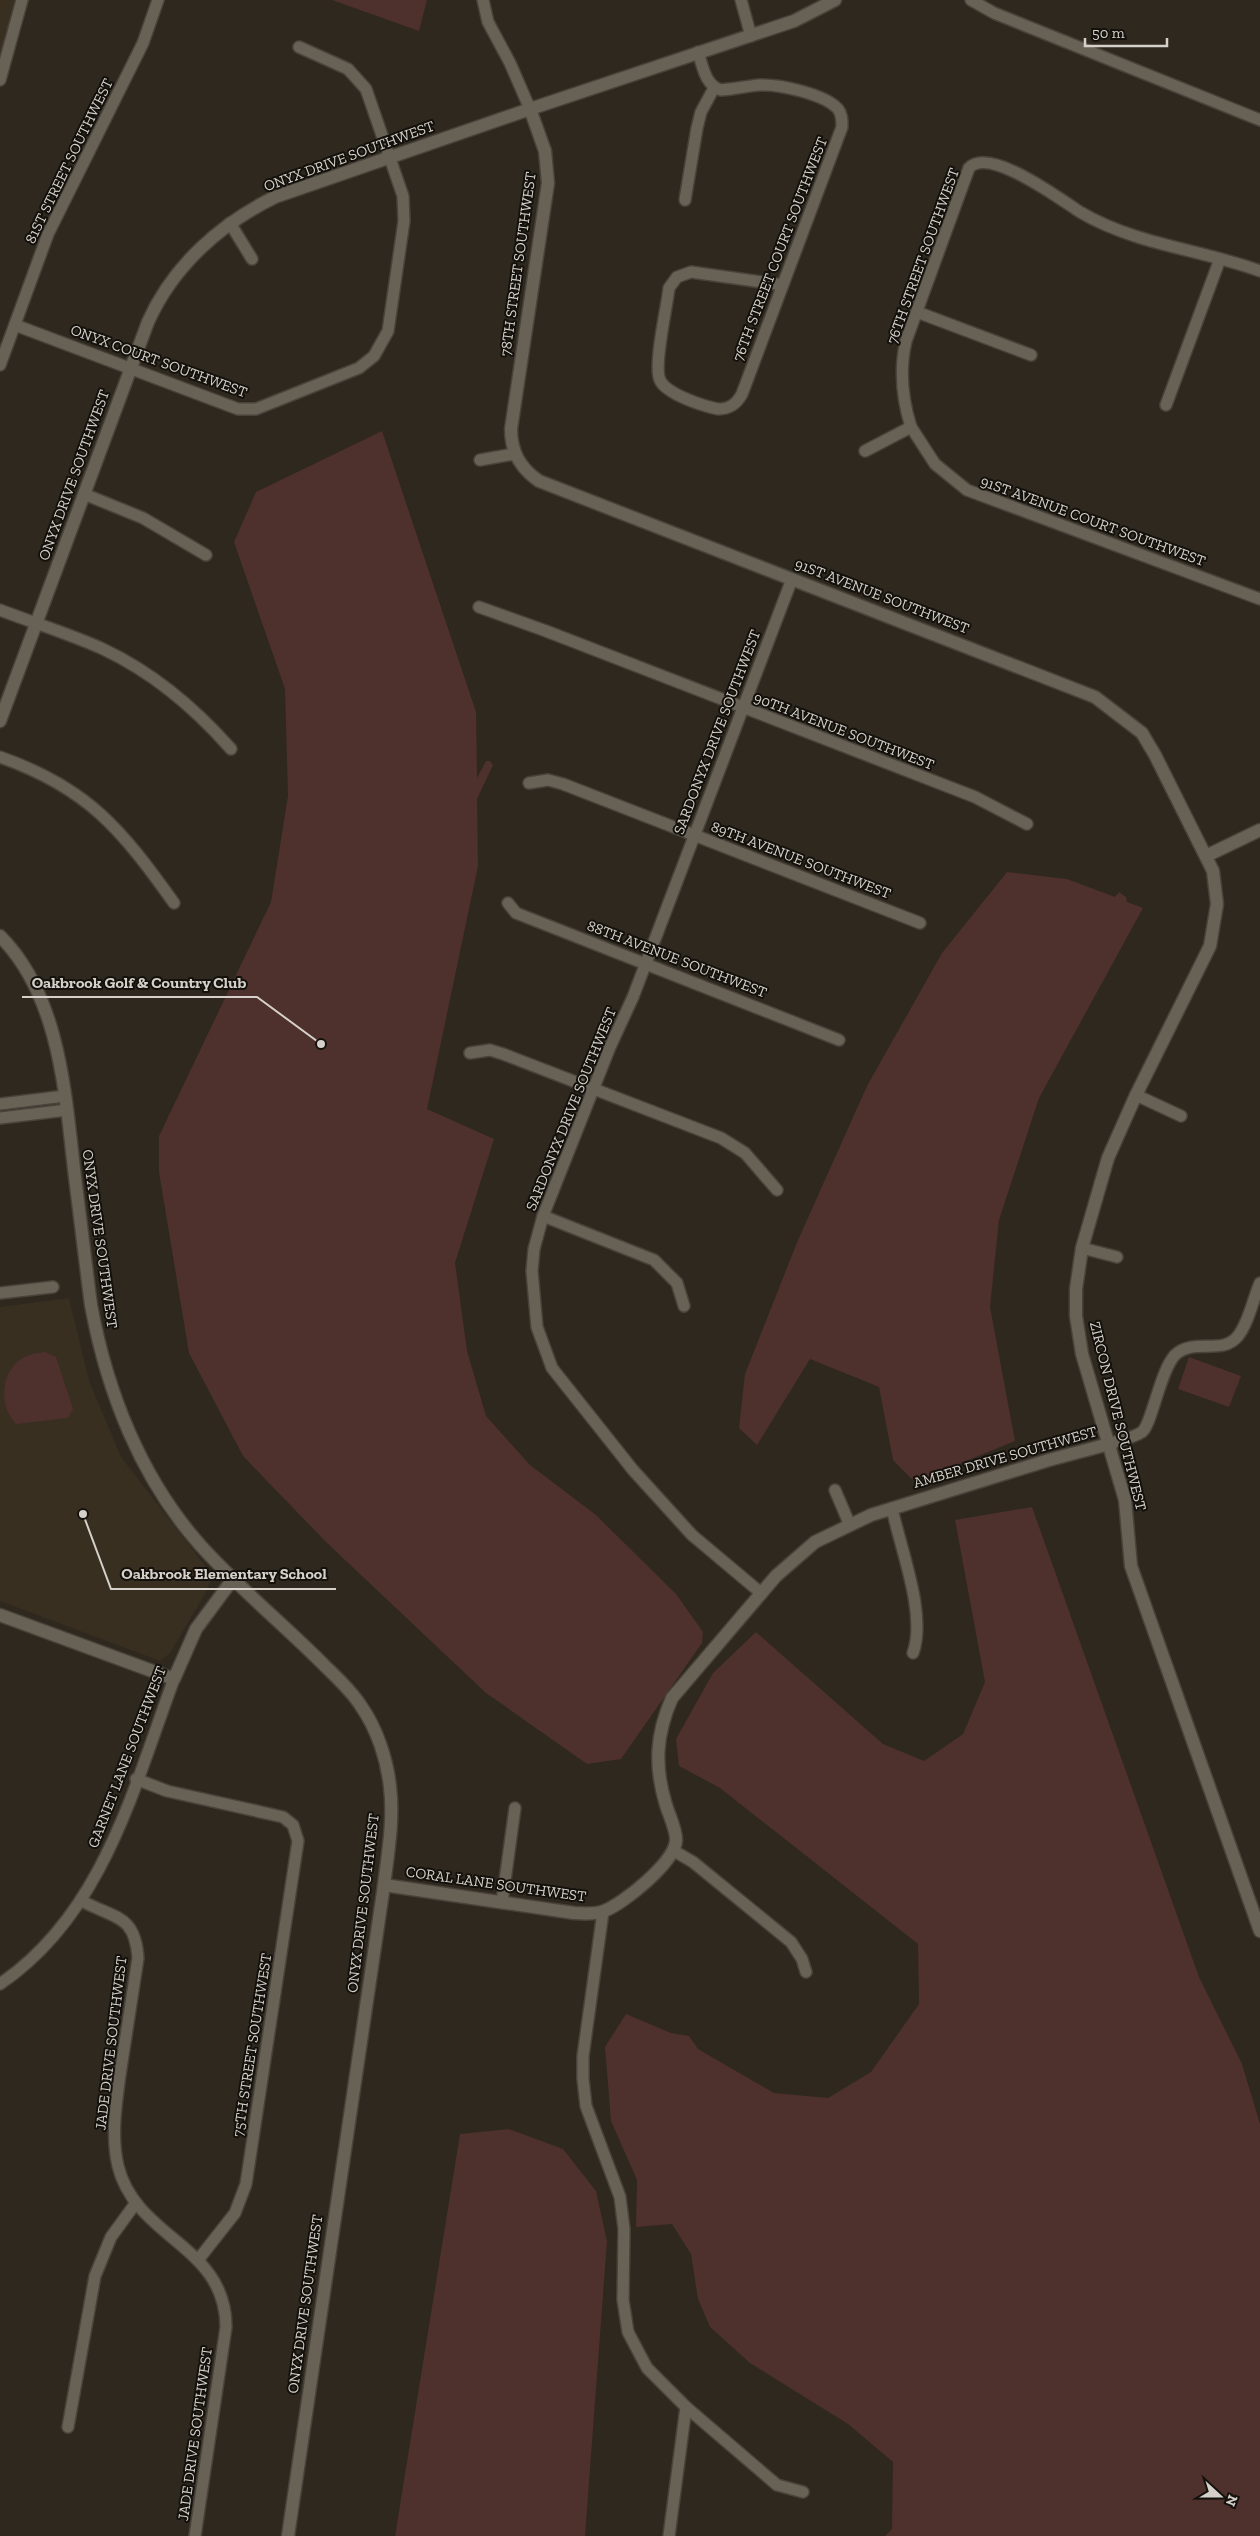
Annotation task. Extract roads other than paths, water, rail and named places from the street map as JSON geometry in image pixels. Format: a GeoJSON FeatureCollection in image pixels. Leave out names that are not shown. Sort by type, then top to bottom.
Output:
{"type":"FeatureCollection","features":[{"type":"Feature","properties":{"kind":"street"},"geometry":{"type":"LineString","coordinates":[[0,80],[22,0]]}},
{"type":"Feature","properties":{"kind":"street","name":"81ST STREET SOUTHWEST"},"geometry":{"type":"LineString","coordinates":[[0,365],[48,234],[143,43],[158,0]]}},
{"type":"Feature","properties":{"kind":"street","name":"78TH STREET SOUTHWEST"},"geometry":{"type":"LineString","coordinates":[[483,0],[488,22],[510,63],[530,109],[545,151],[548,183],[511,429],[514,454]]}},
{"type":"Feature","properties":{"kind":"street"},"geometry":{"type":"LineString","coordinates":[[741,0],[751,36]]}},
{"type":"Feature","properties":{"kind":"street","name":"ONYX DRIVE SOUTHWEST"},"geometry":{"type":"LineString","coordinates":[[0,721],[148,322],[169,283],[206,243],[230,223],[276,197],[530,109],[794,21],[835,0]]}},
{"type":"Feature","properties":{"kind":"street"},"geometry":{"type":"LineString","coordinates":[[971,0],[994,13],[1260,120]]}},
{"type":"Feature","properties":{"kind":"street","name":"ONYX COURT SOUTHWEST"},"geometry":{"type":"LineString","coordinates":[[15,325],[238,409],[247,410],[359,368],[366,362],[380,348],[388,331],[404,220],[403,196],[371,99],[356,76],[339,64],[299,47]]}},
{"type":"Feature","properties":{"kind":"street"},"geometry":{"type":"LineString","coordinates":[[685,200],[699,120],[714,88],[706,78],[698,52]]}},
{"type":"Feature","properties":{"kind":"street","name":"76TH STREET COURT SOUTHWEST"},"geometry":{"type":"LineString","coordinates":[[714,88],[721,90],[761,85],[789,88],[831,103],[837,108],[842,120],[842,127],[783,285],[738,400],[726,409],[718,409],[670,391],[663,386],[658,374],[658,367],[669,288],[675,279],[683,273],[691,272],[783,285]]}},
{"type":"Feature","properties":{"kind":"street","name":"76TH STREET SOUTHWEST"},"geometry":{"type":"LineString","coordinates":[[911,427],[903,397],[901,374],[906,341],[969,168],[974,164],[990,162],[1024,177],[1104,226],[1146,241],[1220,259]]}},
{"type":"Feature","properties":{"kind":"street"},"geometry":{"type":"LineString","coordinates":[[230,223],[252,259]]}},
{"type":"Feature","properties":{"kind":"street"},"geometry":{"type":"LineString","coordinates":[[1166,405],[1220,259],[1260,271]]}},
{"type":"Feature","properties":{"kind":"street"},"geometry":{"type":"LineString","coordinates":[[917,312],[1031,355]]}},
{"type":"Feature","properties":{"kind":"street"},"geometry":{"type":"LineString","coordinates":[[865,451],[911,427]]}},
{"type":"Feature","properties":{"kind":"street","name":"91ST AVENUE COURT SOUTHWEST"},"geometry":{"type":"LineString","coordinates":[[911,427],[935,464],[967,490],[1260,598]]}},
{"type":"Feature","properties":{"kind":"street"},"geometry":{"type":"LineString","coordinates":[[480,460],[514,454]]}},
{"type":"Feature","properties":{"kind":"street","name":"91ST AVENUE SOUTHWEST"},"geometry":{"type":"LineString","coordinates":[[514,454],[520,465],[539,481],[1083,691],[1106,703],[1142,733],[1206,856]]}},
{"type":"Feature","properties":{"kind":"street"},"geometry":{"type":"LineString","coordinates":[[84,494],[143,518],[206,555]]}},
{"type":"Feature","properties":{"kind":"street","name":"SARDONYX DRIVE SOUTHWEST"},"geometry":{"type":"LineString","coordinates":[[761,1593],[674,1518],[552,1368],[541,1341],[533,1298],[534,1249],[543,1216],[646,962],[792,579]]}},
{"type":"Feature","properties":{"kind":"street","name":"90TH AVENUE SOUTHWEST"},"geometry":{"type":"LineString","coordinates":[[479,607],[546,631],[975,797],[1027,824]]}},
{"type":"Feature","properties":{"kind":"street"},"geometry":{"type":"LineString","coordinates":[[0,610],[103,649],[160,682],[193,709],[230,749]]}},
{"type":"Feature","properties":{"kind":"street"},"geometry":{"type":"LineString","coordinates":[[0,757],[35,769],[62,783],[88,802],[116,828],[144,861],[174,903]]}},
{"type":"Feature","properties":{"kind":"street","name":"89TH AVENUE SOUTHWEST"},"geometry":{"type":"LineString","coordinates":[[529,783],[548,780],[563,784],[920,923]]}},
{"type":"Feature","properties":{"kind":"street"},"geometry":{"type":"LineString","coordinates":[[1206,856],[1260,830]]}},
{"type":"Feature","properties":{"kind":"street","name":"ZIRCON DRIVE SOUTHWEST"},"geometry":{"type":"LineString","coordinates":[[1206,856],[1213,871],[1217,894],[1215,928],[1210,946],[1136,1095],[1108,1158],[1082,1248],[1076,1289],[1076,1316],[1082,1354],[1125,1500],[1131,1566],[1260,1931]]}},
{"type":"Feature","properties":{"kind":"street","name":"88TH AVENUE SOUTHWEST"},"geometry":{"type":"LineString","coordinates":[[508,903],[516,913],[646,962],[839,1040]]}},
{"type":"Feature","properties":{"kind":"street","name":"ONYX DRIVE SOUTHWEST"},"geometry":{"type":"LineString","coordinates":[[0,936],[24,968],[39,995],[51,1033],[65,1096],[91,1305],[97,1337],[115,1399],[132,1440],[172,1510],[200,1545],[233,1579],[315,1656],[347,1689],[368,1717],[383,1751],[390,1788],[390,1835],[384,1885],[288,2536]]}},
{"type":"Feature","properties":{"kind":"street"},"geometry":{"type":"LineString","coordinates":[[470,1053],[490,1050],[503,1054],[730,1142],[745,1153],[777,1190]]}},
{"type":"Feature","properties":{"kind":"street"},"geometry":{"type":"LineString","coordinates":[[1136,1095],[1181,1116]]}},
{"type":"Feature","properties":{"kind":"street"},"geometry":{"type":"LineString","coordinates":[[0,1104],[65,1096]]}},
{"type":"Feature","properties":{"kind":"street"},"geometry":{"type":"LineString","coordinates":[[0,1118],[67,1110]]}},
{"type":"Feature","properties":{"kind":"street"},"geometry":{"type":"LineString","coordinates":[[543,1216],[654,1260],[677,1283],[684,1306]]}},
{"type":"Feature","properties":{"kind":"street"},"geometry":{"type":"LineString","coordinates":[[1082,1248],[1117,1257]]}},
{"type":"Feature","properties":{"kind":"street","name":"AMBER DRIVE SOUTHWEST"},"geometry":{"type":"LineString","coordinates":[[674,1851],[676,1840],[664,1801],[657,1763],[658,1737],[662,1720],[672,1698],[776,1576],[814,1542],[849,1523],[892,1508],[1132,1437],[1145,1428],[1166,1371],[1179,1352],[1189,1346],[1224,1346],[1238,1336],[1260,1283]]}},
{"type":"Feature","properties":{"kind":"street"},"geometry":{"type":"LineString","coordinates":[[0,1293],[53,1287]]}},
{"type":"Feature","properties":{"kind":"street"},"geometry":{"type":"LineString","coordinates":[[835,1490],[849,1523]]}},
{"type":"Feature","properties":{"kind":"street"},"geometry":{"type":"LineString","coordinates":[[892,1508],[915,1604],[916,1645],[913,1653]]}},
{"type":"Feature","properties":{"kind":"street","name":"GARNET LANE SOUTHWEST"},"geometry":{"type":"LineString","coordinates":[[0,1984],[46,1944],[82,1901],[112,1845],[174,1679],[202,1618],[233,1579]]}},
{"type":"Feature","properties":{"kind":"street"},"geometry":{"type":"LineString","coordinates":[[0,1615],[174,1679]]}},
{"type":"Feature","properties":{"kind":"street","name":"75TH STREET SOUTHWEST"},"geometry":{"type":"LineString","coordinates":[[136,1779],[168,1791],[275,1814],[290,1821],[297,1832],[298,1841],[246,2184],[235,2213],[198,2260]]}},
{"type":"Feature","properties":{"kind":"street"},"geometry":{"type":"LineString","coordinates":[[502,1902],[515,1808]]}},
{"type":"Feature","properties":{"kind":"street"},"geometry":{"type":"LineString","coordinates":[[804,2492],[777,2485],[686,2407],[647,2368],[628,2332],[623,2300],[624,2229],[620,2197],[586,2106],[582,2079],[603,1912],[624,1900],[663,1866],[674,1851],[693,1862],[791,1942],[802,1959],[806,1972]]}},
{"type":"Feature","properties":{"kind":"street","name":"CORAL LANE SOUTHWEST"},"geometry":{"type":"LineString","coordinates":[[384,1885],[574,1913],[603,1912]]}},
{"type":"Feature","properties":{"kind":"street","name":"JADE DRIVE SOUTHWEST"},"geometry":{"type":"LineString","coordinates":[[82,1901],[126,1923],[137,1940],[138,1958],[114,2131],[118,2166],[135,2204],[157,2226],[198,2260],[220,2288],[224,2301],[226,2327],[195,2536]]}},
{"type":"Feature","properties":{"kind":"street"},"geometry":{"type":"LineString","coordinates":[[68,2427],[95,2276],[111,2237],[135,2204]]}},
{"type":"Feature","properties":{"kind":"street"},"geometry":{"type":"LineString","coordinates":[[670,2536],[686,2407]]}},
{"type":"Feature","properties":{"kind":"place","name":"Oakbrook Golf & Country Club"},"geometry":{"type":"Point","coordinates":[321,1044]}},
{"type":"Feature","properties":{"kind":"place","name":"Oakbrook Elementary School"},"geometry":{"type":"Point","coordinates":[83,1514]}}]}
